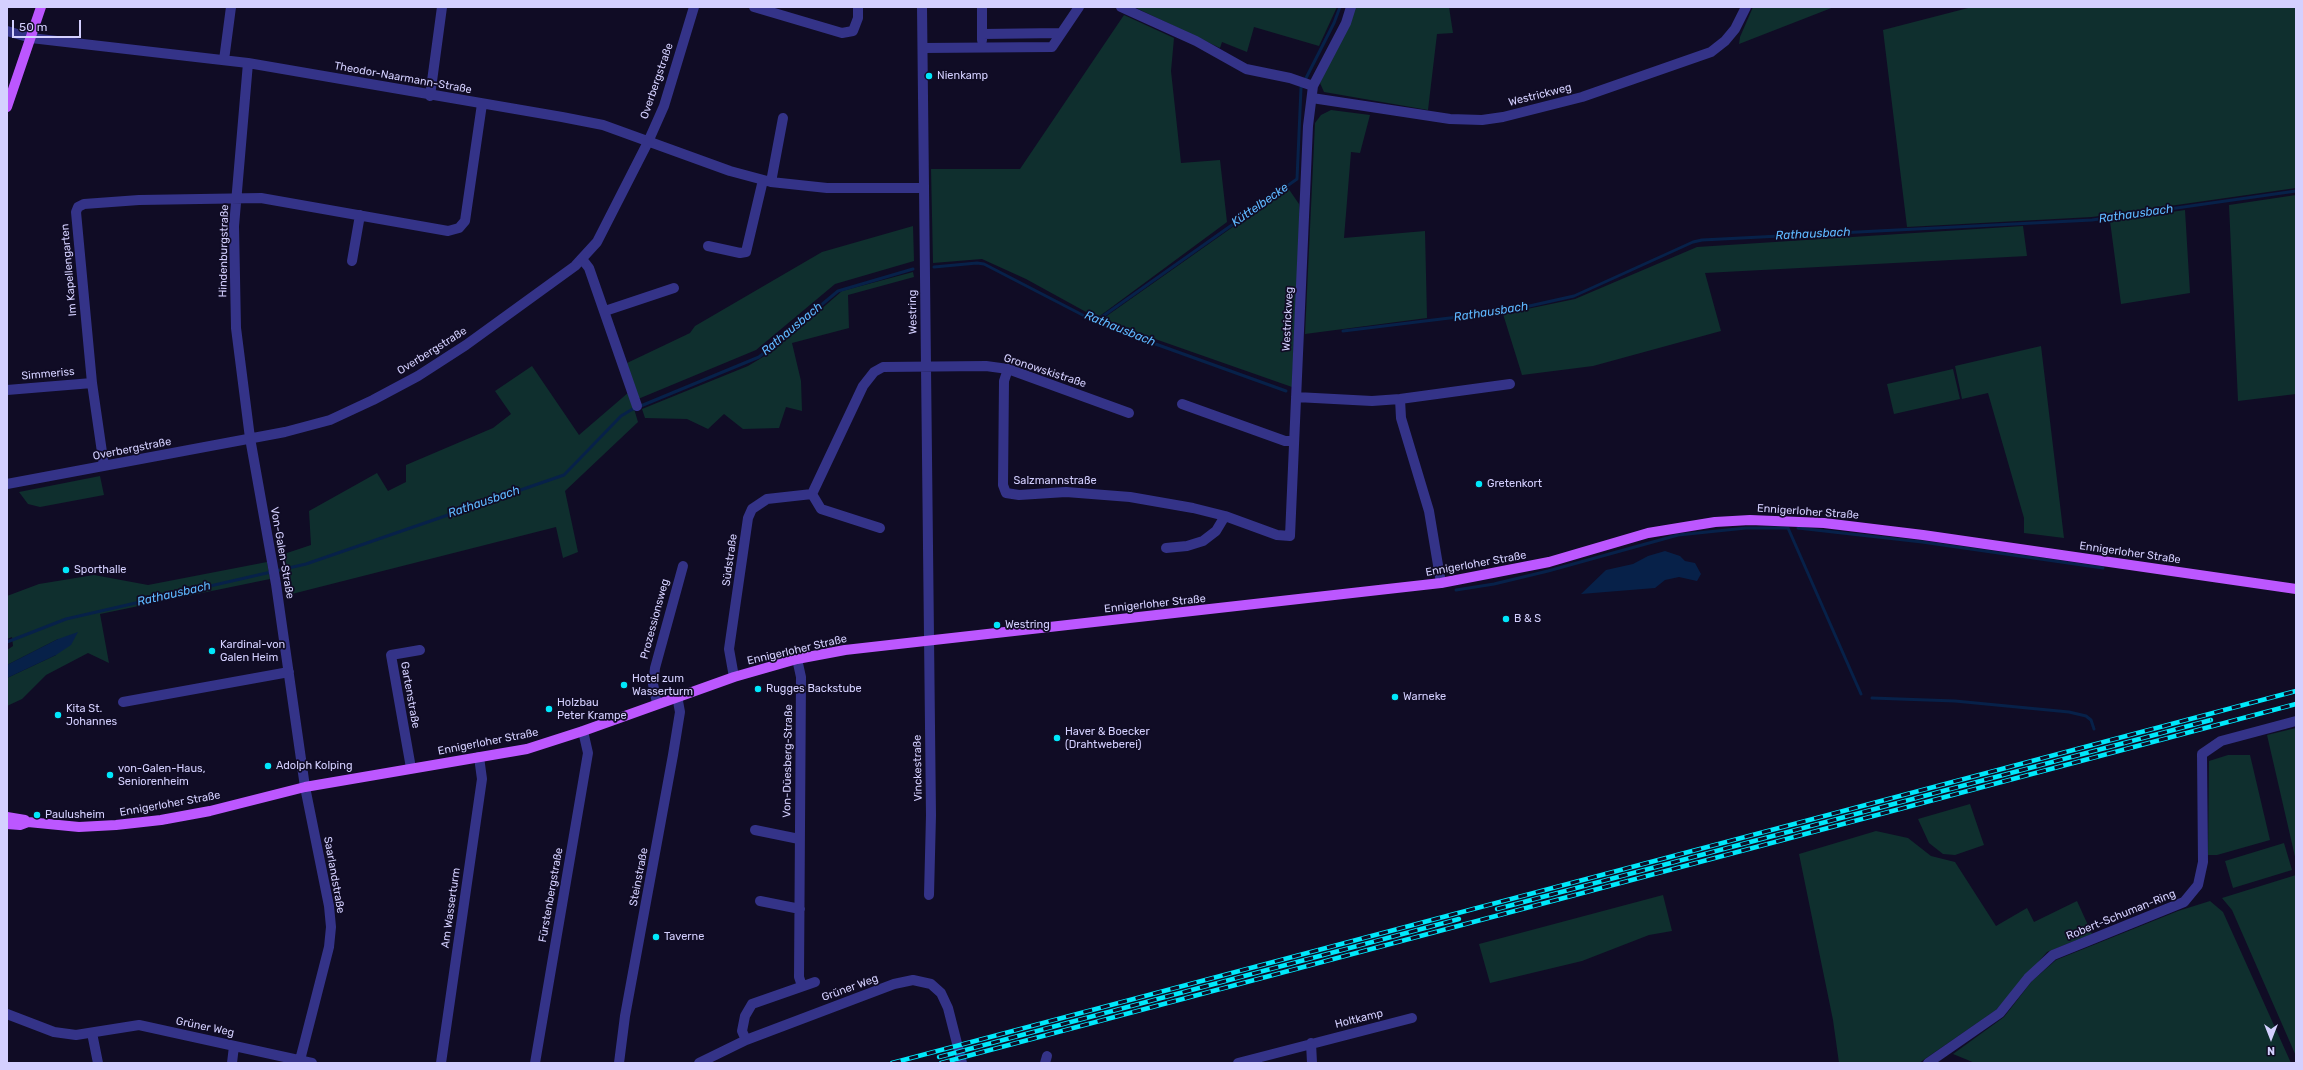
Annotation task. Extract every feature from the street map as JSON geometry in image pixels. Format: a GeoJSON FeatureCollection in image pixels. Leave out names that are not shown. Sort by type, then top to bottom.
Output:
{"type":"FeatureCollection","features":[{"type":"Feature","properties":{"kind":"main road"},"geometry":{"type":"LineString","coordinates":[[7,108],[41,7]]}},
{"type":"Feature","properties":{"kind":"main road","name":"Ennigerloher Straße"},"geometry":{"type":"LineString","coordinates":[[7,817],[21,818],[28,822],[79,827],[116,826],[154,821],[210,811],[305,787],[527,749],[583,732],[657,703],[734,677],[797,659],[845,650],[928,640],[1442,584],[1549,562],[1648,533],[1680,526],[1750,520],[1824,523],[1923,535],[2296,589]]}},
{"type":"Feature","properties":{"kind":"main road","name":"Ennigerloher Straße"},"geometry":{"type":"LineString","coordinates":[[7,824],[20,825],[28,822]]}},
{"type":"Feature","properties":{"kind":"street"},"geometry":{"type":"LineString","coordinates":[[224,60],[231,7]]}},
{"type":"Feature","properties":{"kind":"street"},"geometry":{"type":"LineString","coordinates":[[430,96],[442,7]]}},
{"type":"Feature","properties":{"kind":"street","name":"Overbergstraße"},"geometry":{"type":"LineString","coordinates":[[7,484],[285,432],[330,420],[373,400],[418,376],[466,345],[582,259],[596,242],[648,142],[664,106],[694,7]]}},
{"type":"Feature","properties":{"kind":"street"},"geometry":{"type":"LineString","coordinates":[[754,7],[842,33],[853,31],[858,18],[858,7]]}},
{"type":"Feature","properties":{"kind":"street","name":"Westring"},"geometry":{"type":"LineString","coordinates":[[922,7],[928,640]]}},
{"type":"Feature","properties":{"kind":"street"},"geometry":{"type":"LineString","coordinates":[[982,7],[982,48]]}},
{"type":"Feature","properties":{"kind":"street"},"geometry":{"type":"LineString","coordinates":[[923,48],[1052,47],[1079,7]]}},
{"type":"Feature","properties":{"kind":"street"},"geometry":{"type":"LineString","coordinates":[[1121,7],[1196,41],[1246,69],[1290,78],[1313,86]]}},
{"type":"Feature","properties":{"kind":"street","name":"Westrickweg"},"geometry":{"type":"LineString","coordinates":[[1290,536],[1308,126],[1313,86],[1343,28],[1351,7]]}},
{"type":"Feature","properties":{"kind":"street","name":"Westrickweg"},"geometry":{"type":"LineString","coordinates":[[1312,98],[1450,119],[1482,120],[1503,117],[1582,97],[1710,52],[1725,41],[1735,29],[1746,7]]}},
{"type":"Feature","properties":{"kind":"street","name":"Theodor-Naarmann-Straße"},"geometry":{"type":"LineString","coordinates":[[7,31],[31,38],[248,63],[603,126],[730,171],[767,181],[827,188],[924,188]]}},
{"type":"Feature","properties":{"kind":"street"},"geometry":{"type":"LineString","coordinates":[[982,34],[1061,33]]}},
{"type":"Feature","properties":{"kind":"street","name":"Hindenburgstraße"},"geometry":{"type":"LineString","coordinates":[[248,63],[234,226],[236,328],[250,438]]}},
{"type":"Feature","properties":{"kind":"street"},"geometry":{"type":"LineString","coordinates":[[237,197],[261,198],[448,231],[459,228],[465,222],[482,104]]}},
{"type":"Feature","properties":{"kind":"street"},"geometry":{"type":"LineString","coordinates":[[708,246],[740,253],[746,252],[767,181],[783,118]]}},
{"type":"Feature","properties":{"kind":"street","name":"Im Kapellengarten"},"geometry":{"type":"LineString","coordinates":[[104,466],[92,383],[76,212],[78,207],[84,204],[139,200],[237,197]]}},
{"type":"Feature","properties":{"kind":"street"},"geometry":{"type":"LineString","coordinates":[[352,261],[360,215]]}},
{"type":"Feature","properties":{"kind":"street"},"geometry":{"type":"LineString","coordinates":[[582,259],[589,268],[637,406]]}},
{"type":"Feature","properties":{"kind":"street"},"geometry":{"type":"LineString","coordinates":[[605,311],[674,288]]}},
{"type":"Feature","properties":{"kind":"street","name":"Gronowskistraße"},"geometry":{"type":"LineString","coordinates":[[926,367],[986,366],[1008,369],[1130,413]]}},
{"type":"Feature","properties":{"kind":"street"},"geometry":{"type":"LineString","coordinates":[[880,528],[821,509],[812,494],[863,386],[874,372],[883,367],[926,367]]}},
{"type":"Feature","properties":{"kind":"street","name":"Salzmannstraße"},"geometry":{"type":"LineString","coordinates":[[1008,369],[1004,388],[1003,485],[1006,493],[1019,495],[1066,492],[1106,494],[1167,503],[1225,516],[1277,535],[1290,536]]}},
{"type":"Feature","properties":{"kind":"street","name":"Simmeriss"},"geometry":{"type":"LineString","coordinates":[[7,390],[92,383]]}},
{"type":"Feature","properties":{"kind":"street"},"geometry":{"type":"LineString","coordinates":[[1296,397],[1372,401],[1400,400],[1510,384]]}},
{"type":"Feature","properties":{"kind":"street"},"geometry":{"type":"LineString","coordinates":[[1400,400],[1401,418],[1428,511],[1442,584]]}},
{"type":"Feature","properties":{"kind":"street"},"geometry":{"type":"LineString","coordinates":[[1182,404],[1285,441],[1294,441]]}},
{"type":"Feature","properties":{"kind":"street","name":"Von-Galen-Straße"},"geometry":{"type":"LineString","coordinates":[[250,438],[289,672],[305,787]]}},
{"type":"Feature","properties":{"kind":"street","name":"Südstraße"},"geometry":{"type":"LineString","coordinates":[[734,677],[729,649],[748,518],[752,509],[767,499],[812,494]]}},
{"type":"Feature","properties":{"kind":"street"},"geometry":{"type":"LineString","coordinates":[[1166,548],[1187,546],[1203,541],[1216,531],[1225,516]]}},
{"type":"Feature","properties":{"kind":"street","name":"Prozessionsweg"},"geometry":{"type":"LineString","coordinates":[[657,703],[653,684],[655,668],[683,566]]}},
{"type":"Feature","properties":{"kind":"street","name":"Vinckestraße"},"geometry":{"type":"LineString","coordinates":[[928,640],[930,815],[929,895]]}},
{"type":"Feature","properties":{"kind":"street","name":"Gartenstraße"},"geometry":{"type":"LineString","coordinates":[[411,768],[391,655],[420,650]]}},
{"type":"Feature","properties":{"kind":"street","name":"Von-Düesberg-Straße"},"geometry":{"type":"LineString","coordinates":[[797,659],[801,677],[799,977],[802,986]]}},
{"type":"Feature","properties":{"kind":"street"},"geometry":{"type":"LineString","coordinates":[[123,702],[289,672]]}},
{"type":"Feature","properties":{"kind":"street","name":"Steinstraße"},"geometry":{"type":"LineString","coordinates":[[619,1063],[625,1016],[680,712],[677,696]]}},
{"type":"Feature","properties":{"kind":"street","name":"Robert-Schuman-Ring"},"geometry":{"type":"LineString","coordinates":[[1928,1063],[2000,1013],[2028,978],[2053,955],[2184,902],[2198,885],[2203,862],[2202,754],[2221,741],[2296,721]]}},
{"type":"Feature","properties":{"kind":"street","name":"Fürstenbergstraße"},"geometry":{"type":"LineString","coordinates":[[535,1063],[588,752],[583,732]]}},
{"type":"Feature","properties":{"kind":"street","name":"Am Wasserturm"},"geometry":{"type":"LineString","coordinates":[[441,1063],[482,779],[479,757]]}},
{"type":"Feature","properties":{"kind":"street","name":"Saarlandstraße"},"geometry":{"type":"LineString","coordinates":[[300,1060],[329,947],[330,927],[329,906],[305,787]]}},
{"type":"Feature","properties":{"kind":"street"},"geometry":{"type":"LineString","coordinates":[[755,830],[799,839]]}},
{"type":"Feature","properties":{"kind":"street"},"geometry":{"type":"LineString","coordinates":[[760,901],[800,909]]}},
{"type":"Feature","properties":{"kind":"street","name":"Grüner Weg"},"geometry":{"type":"LineString","coordinates":[[699,1063],[746,1040],[906,980],[920,980],[936,987],[944,998],[962,1063]]}},
{"type":"Feature","properties":{"kind":"street"},"geometry":{"type":"LineString","coordinates":[[746,1040],[742,1030],[745,1016],[752,1004],[814,982]]}},
{"type":"Feature","properties":{"kind":"street","name":"Grüner Weg"},"geometry":{"type":"LineString","coordinates":[[7,1014],[54,1032],[76,1035],[139,1025],[312,1063]]}},
{"type":"Feature","properties":{"kind":"street","name":"Holtkamp"},"geometry":{"type":"LineString","coordinates":[[1238,1063],[1412,1018]]}},
{"type":"Feature","properties":{"kind":"street"},"geometry":{"type":"LineString","coordinates":[[92,1033],[98,1063]]}},
{"type":"Feature","properties":{"kind":"street"},"geometry":{"type":"LineString","coordinates":[[1311,1043],[1312,1063]]}},
{"type":"Feature","properties":{"kind":"street"},"geometry":{"type":"LineString","coordinates":[[232,1063],[234,1046]]}},
{"type":"Feature","properties":{"kind":"green space"},"geometry":{"type":"Polygon","coordinates":[[[1134,7],[1337,7],[1319,46],[1254,27],[1247,52],[1222,42],[1220,48],[1134,7]]]}},
{"type":"Feature","properties":{"kind":"green space"},"geometry":{"type":"Polygon","coordinates":[[[1355,7],[1449,7],[1453,33],[1437,34],[1428,110],[1324,92],[1320,83],[1355,7]]]}},
{"type":"Feature","properties":{"kind":"green space"},"geometry":{"type":"Polygon","coordinates":[[[1753,7],[1834,7],[1739,44],[1740,37],[1753,7]]]}},
{"type":"Feature","properties":{"kind":"green space"},"geometry":{"type":"Polygon","coordinates":[[[1972,7],[2296,7],[2296,188],[2092,217],[1907,227],[1883,30],[1972,7]]]}},
{"type":"Feature","properties":{"kind":"green space"},"geometry":{"type":"Polygon","coordinates":[[[1124,15],[1174,38],[1171,71],[1181,163],[1220,160],[1227,222],[1097,318],[1026,279],[982,259],[933,263],[931,169],[1020,169],[1124,15]]]}},
{"type":"Feature","properties":{"kind":"green space"},"geometry":{"type":"Polygon","coordinates":[[[1331,110],[1370,115],[1360,153],[1351,152],[1344,238],[1425,231],[1427,318],[1305,334],[1315,123],[1321,115],[1331,110]]]}},
{"type":"Feature","properties":{"kind":"green space"},"geometry":{"type":"Polygon","coordinates":[[[1288,188],[1299,204],[1300,213],[1292,387],[1101,320],[1288,188]]]}},
{"type":"Feature","properties":{"kind":"green space"},"geometry":{"type":"Polygon","coordinates":[[[2296,195],[2296,394],[2238,401],[2229,205],[2296,195]]]}},
{"type":"Feature","properties":{"kind":"green space"},"geometry":{"type":"Polygon","coordinates":[[[2185,210],[2190,293],[2121,304],[2110,221],[2185,210]]]}},
{"type":"Feature","properties":{"kind":"green space"},"geometry":{"type":"Polygon","coordinates":[[[913,226],[914,261],[835,284],[756,350],[638,399],[627,363],[690,333],[695,326],[822,252],[913,226]]]}},
{"type":"Feature","properties":{"kind":"green space"},"geometry":{"type":"Polygon","coordinates":[[[2023,226],[2027,256],[1705,273],[1721,331],[1593,366],[1522,375],[1503,314],[1575,299],[1697,247],[2023,226]]]}},
{"type":"Feature","properties":{"kind":"green space"},"geometry":{"type":"Polygon","coordinates":[[[913,272],[914,277],[848,295],[849,328],[792,343],[801,381],[802,411],[786,407],[779,428],[743,429],[724,414],[708,429],[687,419],[645,418],[642,409],[748,366],[773,351],[842,291],[913,272]]]}},
{"type":"Feature","properties":{"kind":"green space"},"geometry":{"type":"Polygon","coordinates":[[[2041,346],[2064,538],[2024,533],[2024,518],[1988,393],[1962,399],[1955,366],[2041,346]]]}},
{"type":"Feature","properties":{"kind":"green space"},"geometry":{"type":"Polygon","coordinates":[[[532,366],[579,435],[629,392],[638,422],[565,491],[578,552],[563,558],[556,527],[288,595],[281,555],[311,545],[309,511],[377,473],[388,491],[406,482],[406,465],[493,428],[511,414],[495,391],[532,366]]]}},
{"type":"Feature","properties":{"kind":"green space"},"geometry":{"type":"Polygon","coordinates":[[[1953,369],[1960,399],[1894,414],[1887,384],[1953,369]]]}},
{"type":"Feature","properties":{"kind":"green space"},"geometry":{"type":"Polygon","coordinates":[[[100,476],[104,495],[40,507],[28,504],[19,492],[100,476]]]}},
{"type":"Feature","properties":{"kind":"green space"},"geometry":{"type":"Polygon","coordinates":[[[267,562],[270,579],[100,614],[109,663],[88,653],[46,675],[22,699],[7,706],[7,678],[56,655],[58,639],[7,665],[7,650],[13,646],[12,637],[7,639],[7,596],[39,584],[94,575],[148,585],[267,562]]]}},
{"type":"Feature","properties":{"kind":"green space"},"geometry":{"type":"Polygon","coordinates":[[[2296,728],[2296,861],[2267,735],[2296,728]]]}},
{"type":"Feature","properties":{"kind":"green space"},"geometry":{"type":"Polygon","coordinates":[[[2228,755],[2250,755],[2270,840],[2217,855],[2208,855],[2209,761],[2228,755]]]}},
{"type":"Feature","properties":{"kind":"green space"},"geometry":{"type":"Polygon","coordinates":[[[1970,804],[1984,845],[1955,855],[1943,854],[1929,843],[1918,819],[1970,804]]]}},
{"type":"Feature","properties":{"kind":"green space"},"geometry":{"type":"Polygon","coordinates":[[[1876,831],[1908,838],[1931,856],[1955,862],[1996,926],[2027,908],[2034,922],[2077,901],[2092,934],[2047,952],[1996,1010],[1919,1063],[1839,1063],[1833,1020],[1799,854],[1876,831]]]}},
{"type":"Feature","properties":{"kind":"green space"},"geometry":{"type":"Polygon","coordinates":[[[2284,843],[2292,870],[2233,888],[2225,861],[2284,843]]]}},
{"type":"Feature","properties":{"kind":"green space"},"geometry":{"type":"Polygon","coordinates":[[[2296,875],[2296,1056],[2232,910],[2222,898],[2296,875]]]}},
{"type":"Feature","properties":{"kind":"green space"},"geometry":{"type":"Polygon","coordinates":[[[1663,895],[1672,931],[1649,935],[1582,961],[1490,983],[1479,944],[1663,895]]]}},
{"type":"Feature","properties":{"kind":"green space"},"geometry":{"type":"Polygon","coordinates":[[[2210,901],[2223,912],[2291,1063],[1975,1063],[1953,1054],[2004,1017],[2032,981],[2056,960],[2178,911],[2210,901]]]}},
{"type":"Feature","properties":{"kind":"water"},"geometry":{"type":"Polygon","coordinates":[[[1665,551],[1680,556],[1685,561],[1695,563],[1701,574],[1697,581],[1679,577],[1665,580],[1655,588],[1581,594],[1606,570],[1633,564],[1648,556],[1665,551]]]}},
{"type":"Feature","properties":{"kind":"water"},"geometry":{"type":"Polygon","coordinates":[[[78,632],[71,645],[56,655],[7,678],[7,665],[58,639],[78,632]]]}},
{"type":"Feature","properties":{"kind":"waterway","name":"Küttelbecke"},"geometry":{"type":"LineString","coordinates":[[1096,321],[1297,179],[1301,88],[1334,23],[1340,7]]}},
{"type":"Feature","properties":{"kind":"waterway","name":"Rathausbach"},"geometry":{"type":"LineString","coordinates":[[1343,331],[1507,311],[1574,296],[1693,242],[1702,240],[2092,220],[2296,191]]}},
{"type":"Feature","properties":{"kind":"waterway","name":"Rathausbach"},"geometry":{"type":"LineString","coordinates":[[934,267],[977,263],[984,264],[1100,324],[1286,391]]}},
{"type":"Feature","properties":{"kind":"waterway","name":"Rathausbach"},"geometry":{"type":"LineString","coordinates":[[7,642],[66,619],[306,564],[564,475],[621,416],[631,410],[759,357],[838,291],[913,269]]}},
{"type":"Feature","properties":{"kind":"waterway"},"geometry":{"type":"LineString","coordinates":[[1456,590],[1494,584],[1548,571],[1678,535],[1746,528],[1788,528],[1861,694]]}},
{"type":"Feature","properties":{"kind":"waterway"},"geometry":{"type":"LineString","coordinates":[[1798,528],[1922,542],[2103,568]]}},
{"type":"Feature","properties":{"kind":"waterway"},"geometry":{"type":"LineString","coordinates":[[1872,698],[1955,701],[2069,712],[2086,716],[2091,720],[2094,729]]}},
{"type":"Feature","properties":{"kind":"railway"},"geometry":{"type":"LineString","coordinates":[[892,1063],[2296,691]]}},
{"type":"Feature","properties":{"kind":"railway"},"geometry":{"type":"LineString","coordinates":[[941,1063],[2296,704]]}},
{"type":"Feature","properties":{"kind":"railway"},"geometry":{"type":"LineString","coordinates":[[1497,909],[2211,720]]}},
{"type":"Feature","properties":{"kind":"railway"},"geometry":{"type":"LineString","coordinates":[[939,1057],[1459,919]]}},
{"type":"Feature","properties":{"kind":"place","name":"Nienkamp"},"geometry":{"type":"Point","coordinates":[929,76]}},
{"type":"Feature","properties":{"kind":"place","name":"Gretenkort"},"geometry":{"type":"Point","coordinates":[1479,484]}},
{"type":"Feature","properties":{"kind":"place","name":"Sporthalle"},"geometry":{"type":"Point","coordinates":[66,570]}},
{"type":"Feature","properties":{"kind":"place","name":"B & S"},"geometry":{"type":"Point","coordinates":[1506,619]}},
{"type":"Feature","properties":{"kind":"place","name":"Westring"},"geometry":{"type":"Point","coordinates":[997,625]}},
{"type":"Feature","properties":{"kind":"place","name":"Kardinal-von Galen Heim"},"geometry":{"type":"Point","coordinates":[212,651]}},
{"type":"Feature","properties":{"kind":"place","name":"Hotel zum Wasserturm"},"geometry":{"type":"Point","coordinates":[624,685]}},
{"type":"Feature","properties":{"kind":"place","name":"Rugges Backstube"},"geometry":{"type":"Point","coordinates":[758,689]}},
{"type":"Feature","properties":{"kind":"place","name":"Warneke"},"geometry":{"type":"Point","coordinates":[1395,697]}},
{"type":"Feature","properties":{"kind":"place","name":"Holzbau Peter Krampe"},"geometry":{"type":"Point","coordinates":[549,709]}},
{"type":"Feature","properties":{"kind":"place","name":"Kita St. Johannes"},"geometry":{"type":"Point","coordinates":[58,715]}},
{"type":"Feature","properties":{"kind":"place","name":"Haver & Boecker (Drahtweberei)"},"geometry":{"type":"Point","coordinates":[1057,738]}},
{"type":"Feature","properties":{"kind":"place","name":"Adolph Kolping"},"geometry":{"type":"Point","coordinates":[268,766]}},
{"type":"Feature","properties":{"kind":"place","name":"von-Galen-Haus, Seniorenheim"},"geometry":{"type":"Point","coordinates":[110,775]}},
{"type":"Feature","properties":{"kind":"place","name":"Paulusheim"},"geometry":{"type":"Point","coordinates":[37,815]}},
{"type":"Feature","properties":{"kind":"place","name":"Taverne"},"geometry":{"type":"Point","coordinates":[656,937]}}]}
